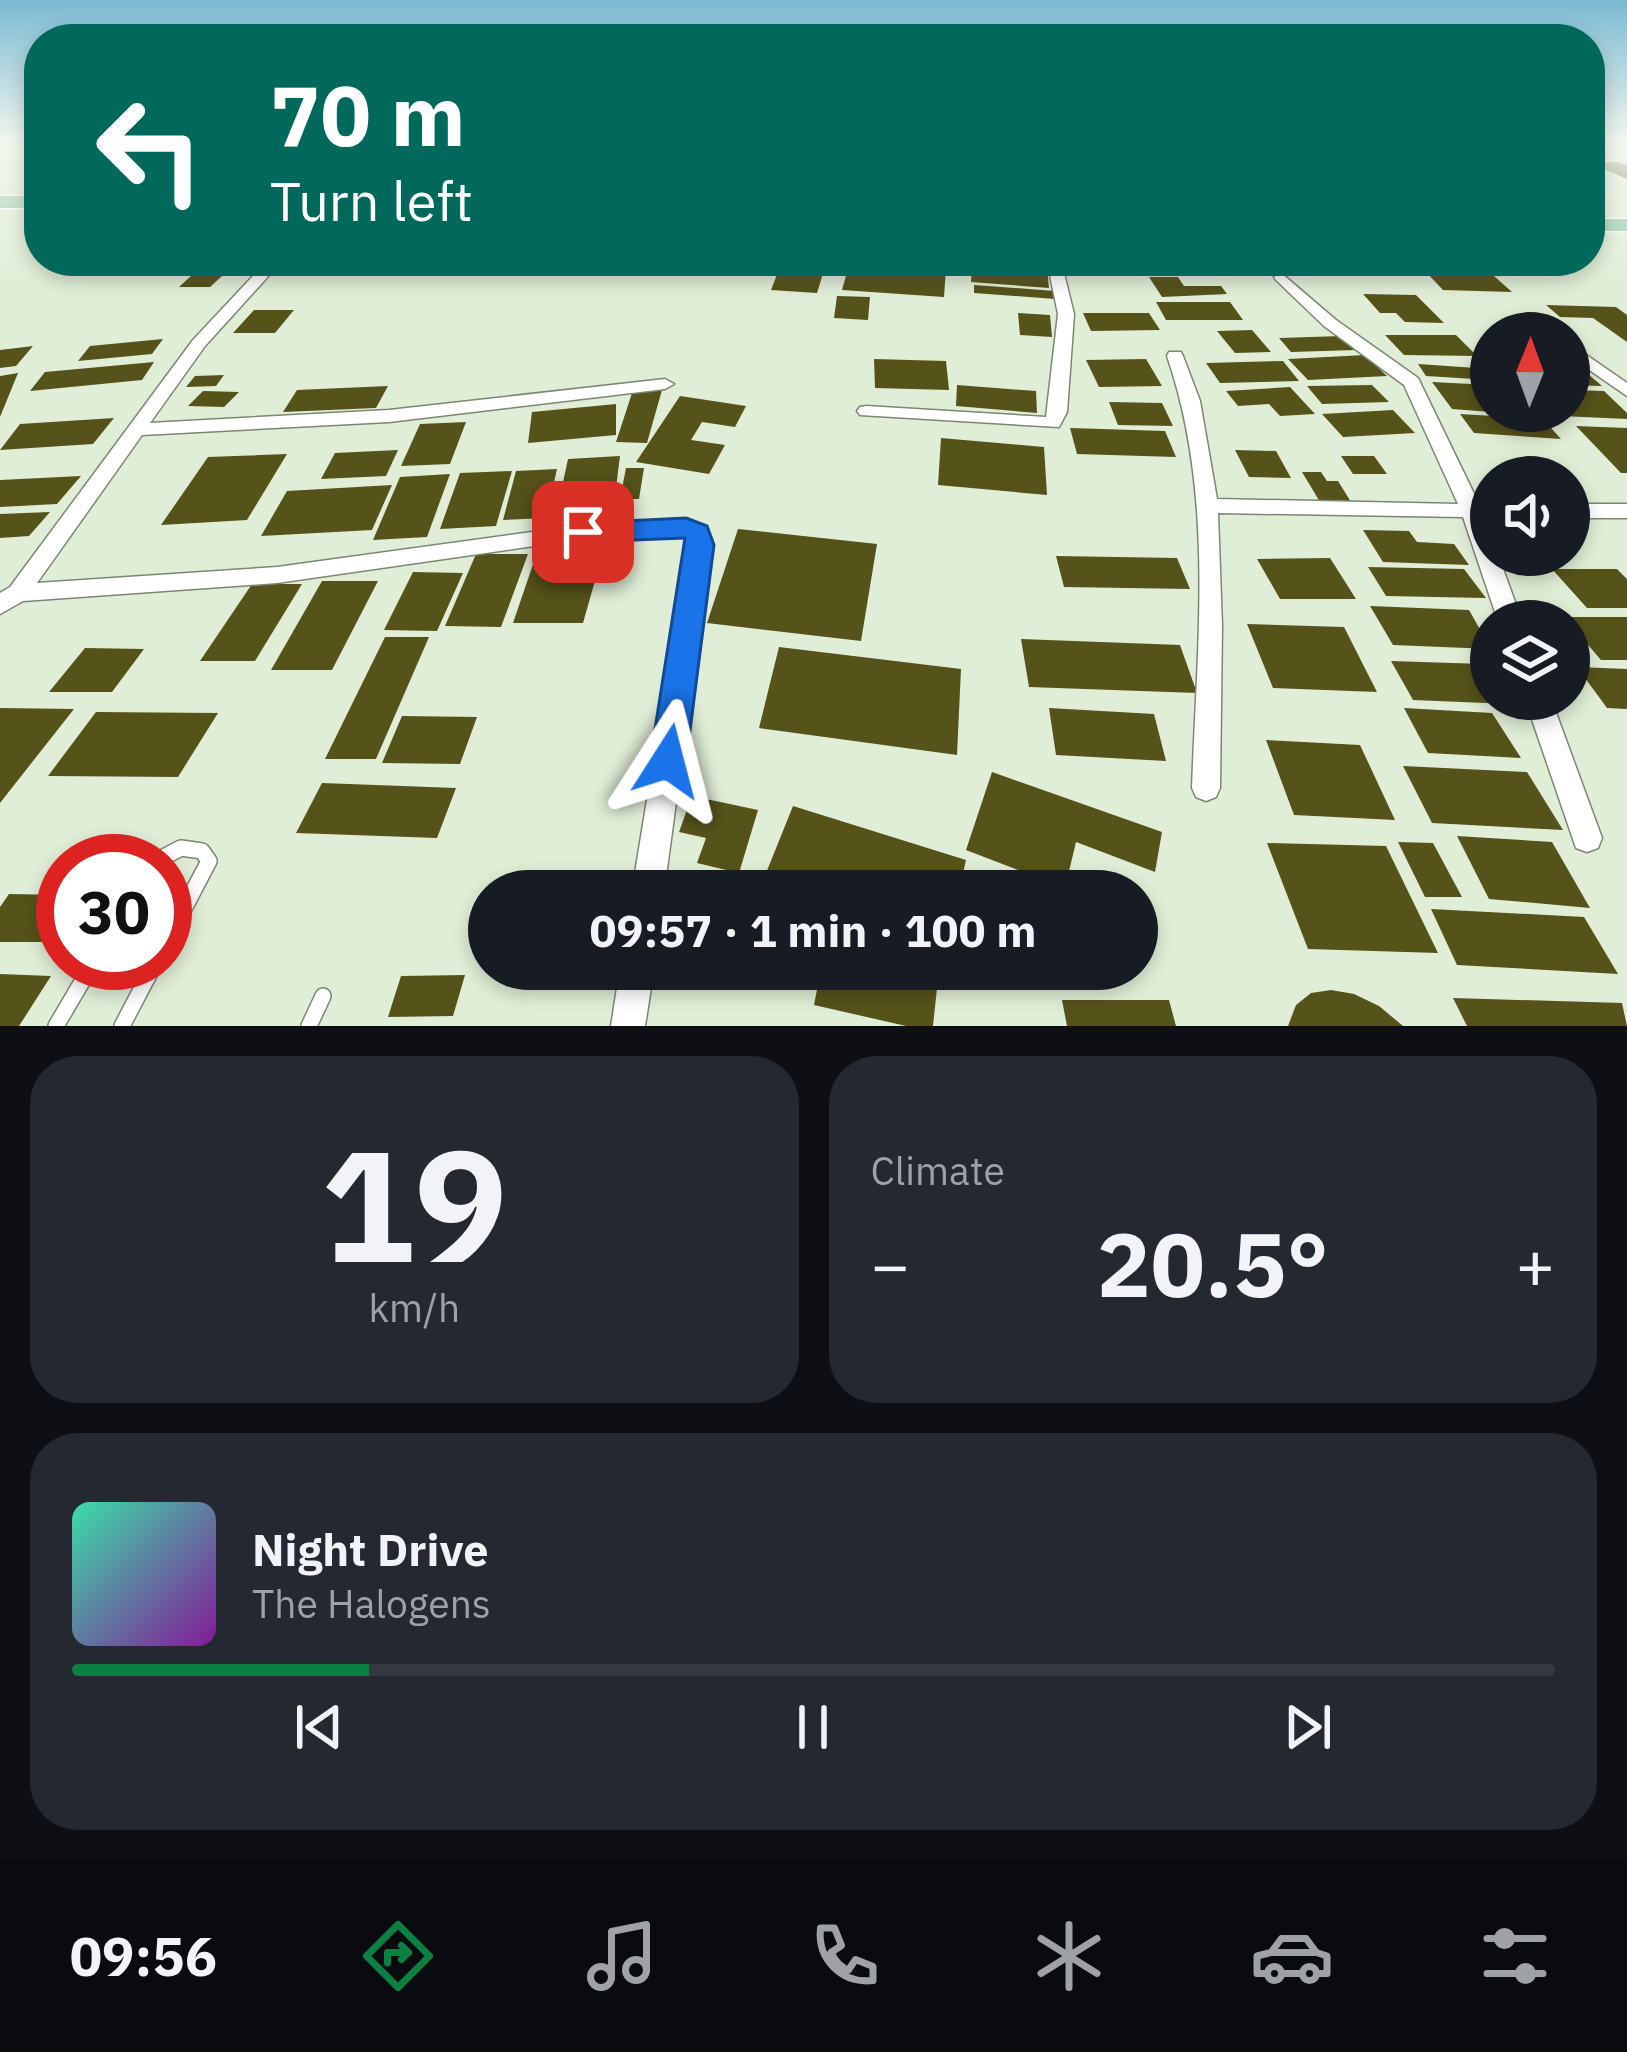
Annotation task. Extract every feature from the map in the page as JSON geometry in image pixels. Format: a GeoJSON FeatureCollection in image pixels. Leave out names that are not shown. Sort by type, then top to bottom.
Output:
{"type":"FeatureCollection","features":[{"type":"Feature","properties":{"kind":"street"},"geometry":{"type":"LineString","coordinates":[[9,599],[199,343],[261,276]]}},
{"type":"Feature","properties":{"kind":"street"},"geometry":{"type":"LineString","coordinates":[[866,411],[1052,423],[1058,412],[1066,314],[1057,276]]}},
{"type":"Feature","properties":{"kind":"street"},"geometry":{"type":"LineString","coordinates":[[1281,277],[1330,323],[1412,382],[1470,490]]}},
{"type":"Feature","properties":{"kind":"street"},"geometry":{"type":"LineString","coordinates":[[1175,356],[1192,392],[1208,506],[1206,788]]}},
{"type":"Feature","properties":{"kind":"street"},"geometry":{"type":"LineString","coordinates":[[1590,364],[1627,391]]}},
{"type":"Feature","properties":{"kind":"street"},"geometry":{"type":"LineString","coordinates":[[134,430],[388,416],[665,384]]}},
{"type":"Feature","properties":{"kind":"street"},"geometry":{"type":"LineString","coordinates":[[1208,506],[1470,510]]}},
{"type":"Feature","properties":{"kind":"street"},"geometry":{"type":"LineString","coordinates":[[1590,511],[1627,511]]}},
{"type":"Feature","properties":{"kind":"street"},"geometry":{"type":"LineString","coordinates":[[9,599],[277,575],[583,532],[686,527],[698,533],[700,545],[651,870]]}},
{"type":"Feature","properties":{"kind":"street"},"geometry":{"type":"LineString","coordinates":[[1545,720],[1587,838]]}},
{"type":"Feature","properties":{"kind":"street"},"geometry":{"type":"LineString","coordinates":[[628,1026],[634,990]]}},
{"type":"Feature","properties":{"kind":"lane"},"geometry":{"type":"LineString","coordinates":[[192,849],[202,850],[208,862],[192,893]]}},
{"type":"Feature","properties":{"kind":"lane"},"geometry":{"type":"LineString","coordinates":[[56,1026],[77,990]]}},
{"type":"Feature","properties":{"kind":"lane"},"geometry":{"type":"LineString","coordinates":[[122,1026],[141,990]]}},
{"type":"Feature","properties":{"kind":"lane"},"geometry":{"type":"LineString","coordinates":[[309,1026],[323,996]]}},
{"type":"Feature","properties":{"kind":"building"},"geometry":{"type":"Polygon","coordinates":[[[191,276],[222,276],[210,287],[179,287],[191,276]]]}},
{"type":"Feature","properties":{"kind":"building"},"geometry":{"type":"Polygon","coordinates":[[[776,276],[822,276],[817,293],[771,290],[776,276]]]}},
{"type":"Feature","properties":{"kind":"building"},"geometry":{"type":"Polygon","coordinates":[[[846,276],[945,276],[944,297],[842,290],[846,276]]]}},
{"type":"Feature","properties":{"kind":"building"},"geometry":{"type":"Polygon","coordinates":[[[971,276],[1048,276],[1049,288],[971,282],[971,276]]]}},
{"type":"Feature","properties":{"kind":"building"},"geometry":{"type":"Polygon","coordinates":[[[1430,276],[1494,276],[1512,292],[1443,290],[1430,276]]]}},
{"type":"Feature","properties":{"kind":"building"},"geometry":{"type":"Polygon","coordinates":[[[1149,277],[1178,277],[1184,286],[1221,286],[1227,294],[1162,297],[1149,277]]]}},
{"type":"Feature","properties":{"kind":"building"},"geometry":{"type":"Polygon","coordinates":[[[974,285],[1055,291],[1055,299],[974,293],[974,285]]]}},
{"type":"Feature","properties":{"kind":"building"},"geometry":{"type":"Polygon","coordinates":[[[1363,294],[1416,295],[1444,323],[1405,322],[1396,313],[1380,313],[1363,294]]]}},
{"type":"Feature","properties":{"kind":"building"},"geometry":{"type":"Polygon","coordinates":[[[837,296],[870,297],[868,320],[834,318],[837,296]]]}},
{"type":"Feature","properties":{"kind":"building"},"geometry":{"type":"Polygon","coordinates":[[[1156,302],[1230,302],[1243,320],[1166,320],[1156,302]]]}},
{"type":"Feature","properties":{"kind":"building"},"geometry":{"type":"Polygon","coordinates":[[[1546,305],[1616,307],[1627,315],[1627,342],[1590,318],[1590,312],[1554,312],[1546,305]]]}},
{"type":"Feature","properties":{"kind":"building"},"geometry":{"type":"Polygon","coordinates":[[[254,310],[294,310],[275,333],[233,333],[254,310]]]}},
{"type":"Feature","properties":{"kind":"building"},"geometry":{"type":"Polygon","coordinates":[[[1018,313],[1050,315],[1052,337],[1020,335],[1018,313]]]}},
{"type":"Feature","properties":{"kind":"building"},"geometry":{"type":"Polygon","coordinates":[[[1083,313],[1149,313],[1160,330],[1091,331],[1083,313]]]}},
{"type":"Feature","properties":{"kind":"building"},"geometry":{"type":"Polygon","coordinates":[[[1252,330],[1271,352],[1235,353],[1217,331],[1252,330]]]}},
{"type":"Feature","properties":{"kind":"building"},"geometry":{"type":"Polygon","coordinates":[[[1385,335],[1456,335],[1470,349],[1470,356],[1404,355],[1385,335]]]}},
{"type":"Feature","properties":{"kind":"building"},"geometry":{"type":"Polygon","coordinates":[[[1342,336],[1356,350],[1291,352],[1279,338],[1342,336]]]}},
{"type":"Feature","properties":{"kind":"building"},"geometry":{"type":"Polygon","coordinates":[[[163,339],[152,354],[78,361],[90,346],[163,339]]]}},
{"type":"Feature","properties":{"kind":"building"},"geometry":{"type":"Polygon","coordinates":[[[33,346],[16,366],[0,368],[0,350],[33,346]]]}},
{"type":"Feature","properties":{"kind":"building"},"geometry":{"type":"Polygon","coordinates":[[[1365,355],[1387,376],[1308,380],[1288,359],[1365,355]]]}},
{"type":"Feature","properties":{"kind":"building"},"geometry":{"type":"Polygon","coordinates":[[[874,359],[946,361],[949,390],[875,388],[874,359]]]}},
{"type":"Feature","properties":{"kind":"building"},"geometry":{"type":"Polygon","coordinates":[[[1146,359],[1162,386],[1099,387],[1086,360],[1146,359]]]}},
{"type":"Feature","properties":{"kind":"building"},"geometry":{"type":"Polygon","coordinates":[[[1283,361],[1299,381],[1220,383],[1206,363],[1283,361]]]}},
{"type":"Feature","properties":{"kind":"building"},"geometry":{"type":"Polygon","coordinates":[[[154,362],[142,380],[30,391],[45,372],[154,362]]]}},
{"type":"Feature","properties":{"kind":"building"},"geometry":{"type":"Polygon","coordinates":[[[1418,364],[1470,368],[1470,379],[1426,376],[1418,364]]]}},
{"type":"Feature","properties":{"kind":"building"},"geometry":{"type":"Polygon","coordinates":[[[18,373],[0,417],[0,376],[18,373]]]}},
{"type":"Feature","properties":{"kind":"building"},"geometry":{"type":"Polygon","coordinates":[[[224,375],[216,386],[186,387],[195,376],[224,375]]]}},
{"type":"Feature","properties":{"kind":"building"},"geometry":{"type":"Polygon","coordinates":[[[1432,382],[1470,384],[1470,410],[1452,409],[1432,382]]]}},
{"type":"Feature","properties":{"kind":"building"},"geometry":{"type":"Polygon","coordinates":[[[957,385],[1036,391],[1037,413],[956,406],[957,385]]]}},
{"type":"Feature","properties":{"kind":"building"},"geometry":{"type":"Polygon","coordinates":[[[1372,385],[1389,402],[1322,404],[1307,386],[1372,385]]]}},
{"type":"Feature","properties":{"kind":"building"},"geometry":{"type":"Polygon","coordinates":[[[388,386],[376,408],[283,412],[297,390],[388,386]]]}},
{"type":"Feature","properties":{"kind":"building"},"geometry":{"type":"Polygon","coordinates":[[[1290,387],[1315,414],[1280,416],[1269,404],[1238,406],[1226,391],[1290,387]]]}},
{"type":"Feature","properties":{"kind":"building"},"geometry":{"type":"Polygon","coordinates":[[[633,390],[662,390],[647,443],[616,442],[633,390]]]}},
{"type":"Feature","properties":{"kind":"building"},"geometry":{"type":"Polygon","coordinates":[[[203,391],[239,392],[224,407],[188,406],[203,391]]]}},
{"type":"Feature","properties":{"kind":"building"},"geometry":{"type":"Polygon","coordinates":[[[1590,391],[1604,391],[1627,413],[1627,419],[1590,417],[1590,391]]]}},
{"type":"Feature","properties":{"kind":"building"},"geometry":{"type":"Polygon","coordinates":[[[680,396],[746,406],[735,427],[702,422],[691,440],[725,445],[709,474],[636,462],[680,396]]]}},
{"type":"Feature","properties":{"kind":"building"},"geometry":{"type":"Polygon","coordinates":[[[1109,402],[1162,403],[1173,426],[1118,425],[1109,402]]]}},
{"type":"Feature","properties":{"kind":"building"},"geometry":{"type":"Polygon","coordinates":[[[616,404],[616,435],[528,443],[532,412],[616,404]]]}},
{"type":"Feature","properties":{"kind":"building"},"geometry":{"type":"Polygon","coordinates":[[[1393,410],[1415,433],[1343,437],[1322,414],[1393,410]]]}},
{"type":"Feature","properties":{"kind":"building"},"geometry":{"type":"Polygon","coordinates":[[[114,418],[93,444],[0,450],[20,424],[114,418]]]}},
{"type":"Feature","properties":{"kind":"building"},"geometry":{"type":"Polygon","coordinates":[[[466,422],[450,464],[401,466],[420,424],[466,422]]]}},
{"type":"Feature","properties":{"kind":"building"},"geometry":{"type":"Polygon","coordinates":[[[1590,427],[1627,428],[1627,473],[1621,473],[1582,432],[1590,432],[1590,427]]]}},
{"type":"Feature","properties":{"kind":"building"},"geometry":{"type":"Polygon","coordinates":[[[1070,428],[1165,431],[1176,457],[1077,454],[1070,428]]]}},
{"type":"Feature","properties":{"kind":"building"},"geometry":{"type":"Polygon","coordinates":[[[1555,432],[1561,439],[1474,433],[1555,432]]]}},
{"type":"Feature","properties":{"kind":"building"},"geometry":{"type":"Polygon","coordinates":[[[941,438],[1044,447],[1047,495],[938,485],[941,438]]]}},
{"type":"Feature","properties":{"kind":"building"},"geometry":{"type":"Polygon","coordinates":[[[398,450],[386,476],[321,479],[335,453],[398,450]]]}},
{"type":"Feature","properties":{"kind":"building"},"geometry":{"type":"Polygon","coordinates":[[[1235,450],[1276,451],[1291,478],[1249,477],[1235,450]]]}},
{"type":"Feature","properties":{"kind":"building"},"geometry":{"type":"Polygon","coordinates":[[[287,454],[247,520],[161,525],[208,457],[287,454]]]}},
{"type":"Feature","properties":{"kind":"building"},"geometry":{"type":"Polygon","coordinates":[[[620,456],[613,512],[556,515],[568,459],[620,456]]]}},
{"type":"Feature","properties":{"kind":"building"},"geometry":{"type":"Polygon","coordinates":[[[1341,456],[1374,456],[1387,474],[1353,474],[1341,456]]]}},
{"type":"Feature","properties":{"kind":"building"},"geometry":{"type":"Polygon","coordinates":[[[626,468],[644,468],[639,499],[620,499],[626,468]]]}},
{"type":"Feature","properties":{"kind":"building"},"geometry":{"type":"Polygon","coordinates":[[[557,469],[546,518],[503,520],[516,471],[557,469]]]}},
{"type":"Feature","properties":{"kind":"building"},"geometry":{"type":"Polygon","coordinates":[[[512,471],[496,526],[440,529],[460,473],[512,471]]]}},
{"type":"Feature","properties":{"kind":"building"},"geometry":{"type":"Polygon","coordinates":[[[1302,472],[1321,472],[1327,481],[1338,481],[1351,502],[1320,502],[1302,472]]]}},
{"type":"Feature","properties":{"kind":"building"},"geometry":{"type":"Polygon","coordinates":[[[450,474],[427,537],[373,540],[400,477],[450,474]]]}},
{"type":"Feature","properties":{"kind":"building"},"geometry":{"type":"Polygon","coordinates":[[[81,476],[57,504],[0,507],[0,480],[81,476]]]}},
{"type":"Feature","properties":{"kind":"building"},"geometry":{"type":"Polygon","coordinates":[[[392,485],[372,530],[261,536],[287,491],[392,485]]]}},
{"type":"Feature","properties":{"kind":"building"},"geometry":{"type":"Polygon","coordinates":[[[50,512],[29,536],[0,538],[0,514],[50,512]]]}},
{"type":"Feature","properties":{"kind":"building"},"geometry":{"type":"Polygon","coordinates":[[[738,529],[877,544],[861,641],[707,623],[738,529]]]}},
{"type":"Feature","properties":{"kind":"building"},"geometry":{"type":"Polygon","coordinates":[[[1363,530],[1409,531],[1417,542],[1454,544],[1469,565],[1383,562],[1363,530]]]}},
{"type":"Feature","properties":{"kind":"building"},"geometry":{"type":"Polygon","coordinates":[[[541,541],[606,542],[583,623],[513,623],[541,541]]]}},
{"type":"Feature","properties":{"kind":"building"},"geometry":{"type":"Polygon","coordinates":[[[476,554],[528,554],[501,627],[445,626],[476,554]]]}},
{"type":"Feature","properties":{"kind":"building"},"geometry":{"type":"Polygon","coordinates":[[[1056,556],[1177,558],[1190,589],[1064,587],[1056,556]]]}},
{"type":"Feature","properties":{"kind":"building"},"geometry":{"type":"Polygon","coordinates":[[[1330,558],[1356,599],[1280,599],[1257,559],[1330,558]]]}},
{"type":"Feature","properties":{"kind":"building"},"geometry":{"type":"Polygon","coordinates":[[[1368,567],[1464,569],[1486,598],[1386,596],[1368,567]]]}},
{"type":"Feature","properties":{"kind":"building"},"geometry":{"type":"Polygon","coordinates":[[[1590,569],[1617,569],[1627,579],[1627,608],[1590,608],[1590,600],[1580,600],[1558,576],[1590,576],[1590,569]]]}},
{"type":"Feature","properties":{"kind":"building"},"geometry":{"type":"Polygon","coordinates":[[[413,572],[463,573],[437,631],[384,630],[413,572]]]}},
{"type":"Feature","properties":{"kind":"building"},"geometry":{"type":"Polygon","coordinates":[[[322,581],[378,581],[332,670],[271,670],[322,581]]]}},
{"type":"Feature","properties":{"kind":"building"},"geometry":{"type":"Polygon","coordinates":[[[252,584],[302,584],[255,661],[200,661],[252,584]]]}},
{"type":"Feature","properties":{"kind":"building"},"geometry":{"type":"Polygon","coordinates":[[[1370,606],[1470,612],[1470,648],[1393,645],[1370,606]]]}},
{"type":"Feature","properties":{"kind":"building"},"geometry":{"type":"Polygon","coordinates":[[[1590,617],[1627,617],[1627,660],[1601,660],[1590,647],[1590,617]]]}},
{"type":"Feature","properties":{"kind":"building"},"geometry":{"type":"Polygon","coordinates":[[[1247,624],[1344,627],[1377,692],[1273,688],[1247,624]]]}},
{"type":"Feature","properties":{"kind":"building"},"geometry":{"type":"Polygon","coordinates":[[[385,637],[429,637],[376,759],[325,759],[385,637]]]}},
{"type":"Feature","properties":{"kind":"building"},"geometry":{"type":"Polygon","coordinates":[[[1021,639],[1180,645],[1197,693],[1029,687],[1021,639]]]}},
{"type":"Feature","properties":{"kind":"building"},"geometry":{"type":"Polygon","coordinates":[[[779,647],[961,669],[957,755],[759,728],[779,647]]]}},
{"type":"Feature","properties":{"kind":"building"},"geometry":{"type":"Polygon","coordinates":[[[85,648],[144,649],[112,692],[49,692],[85,648]]]}},
{"type":"Feature","properties":{"kind":"building"},"geometry":{"type":"Polygon","coordinates":[[[1391,661],[1470,664],[1470,702],[1413,700],[1391,661]]]}},
{"type":"Feature","properties":{"kind":"building"},"geometry":{"type":"Polygon","coordinates":[[[1590,668],[1627,669],[1627,709],[1607,708],[1590,685],[1590,668]]]}},
{"type":"Feature","properties":{"kind":"building"},"geometry":{"type":"Polygon","coordinates":[[[0,708],[74,709],[0,803],[0,708]]]}},
{"type":"Feature","properties":{"kind":"building"},"geometry":{"type":"Polygon","coordinates":[[[1049,708],[1154,714],[1166,761],[1056,755],[1049,708]]]}},
{"type":"Feature","properties":{"kind":"building"},"geometry":{"type":"Polygon","coordinates":[[[1404,708],[1470,712],[1470,720],[1497,720],[1521,758],[1428,753],[1404,708]]]}},
{"type":"Feature","properties":{"kind":"building"},"geometry":{"type":"Polygon","coordinates":[[[96,712],[218,713],[178,777],[48,776],[96,712]]]}},
{"type":"Feature","properties":{"kind":"building"},"geometry":{"type":"Polygon","coordinates":[[[402,716],[477,717],[460,764],[382,763],[402,716]]]}},
{"type":"Feature","properties":{"kind":"building"},"geometry":{"type":"Polygon","coordinates":[[[1266,740],[1360,745],[1395,820],[1294,815],[1266,740]]]}},
{"type":"Feature","properties":{"kind":"building"},"geometry":{"type":"Polygon","coordinates":[[[1403,766],[1527,772],[1563,830],[1432,823],[1403,766]]]}},
{"type":"Feature","properties":{"kind":"building"},"geometry":{"type":"Polygon","coordinates":[[[992,772],[1162,832],[1155,870],[1076,842],[1069,870],[1018,870],[966,850],[992,772]]]}},
{"type":"Feature","properties":{"kind":"building"},"geometry":{"type":"Polygon","coordinates":[[[322,783],[456,788],[437,838],[296,833],[322,783]]]}},
{"type":"Feature","properties":{"kind":"building"},"geometry":{"type":"Polygon","coordinates":[[[692,796],[758,810],[740,870],[697,863],[706,838],[679,832],[692,796]]]}},
{"type":"Feature","properties":{"kind":"building"},"geometry":{"type":"Polygon","coordinates":[[[793,806],[966,860],[964,870],[767,870],[793,806]]]}},
{"type":"Feature","properties":{"kind":"building"},"geometry":{"type":"Polygon","coordinates":[[[1457,836],[1552,842],[1590,908],[1489,899],[1457,836]]]}},
{"type":"Feature","properties":{"kind":"building"},"geometry":{"type":"Polygon","coordinates":[[[1398,842],[1433,843],[1462,897],[1425,897],[1398,842]]]}},
{"type":"Feature","properties":{"kind":"building"},"geometry":{"type":"Polygon","coordinates":[[[1267,843],[1386,846],[1438,953],[1308,949],[1267,843]]]}},
{"type":"Feature","properties":{"kind":"building"},"geometry":{"type":"Polygon","coordinates":[[[9,894],[36,894],[36,942],[0,942],[0,907],[9,894]]]}},
{"type":"Feature","properties":{"kind":"building"},"geometry":{"type":"Polygon","coordinates":[[[1431,909],[1584,917],[1618,974],[1457,965],[1431,909]]]}},
{"type":"Feature","properties":{"kind":"building"},"geometry":{"type":"Polygon","coordinates":[[[0,974],[36,975],[36,990],[42,990],[19,1026],[0,1026],[0,974]]]}},
{"type":"Feature","properties":{"kind":"building"},"geometry":{"type":"Polygon","coordinates":[[[465,975],[453,1016],[388,1017],[401,976],[465,975]]]}},
{"type":"Feature","properties":{"kind":"building"},"geometry":{"type":"Polygon","coordinates":[[[817,990],[937,990],[933,1026],[906,1026],[814,1005],[817,990]]]}},
{"type":"Feature","properties":{"kind":"building"},"geometry":{"type":"Polygon","coordinates":[[[1331,990],[1379,1006],[1403,1026],[1288,1026],[1296,1005],[1311,993],[1331,990]]]}},
{"type":"Feature","properties":{"kind":"building"},"geometry":{"type":"Polygon","coordinates":[[[1453,998],[1622,1003],[1627,1026],[1467,1026],[1453,998]]]}},
{"type":"Feature","properties":{"kind":"building"},"geometry":{"type":"Polygon","coordinates":[[[1062,1000],[1169,1000],[1176,1026],[1067,1026],[1062,1000]]]}},
{"type":"Feature","properties":{"kind":"route"},"geometry":{"type":"LineString","coordinates":[[583,532],[686,527],[698,533],[668,761]]}}]}
